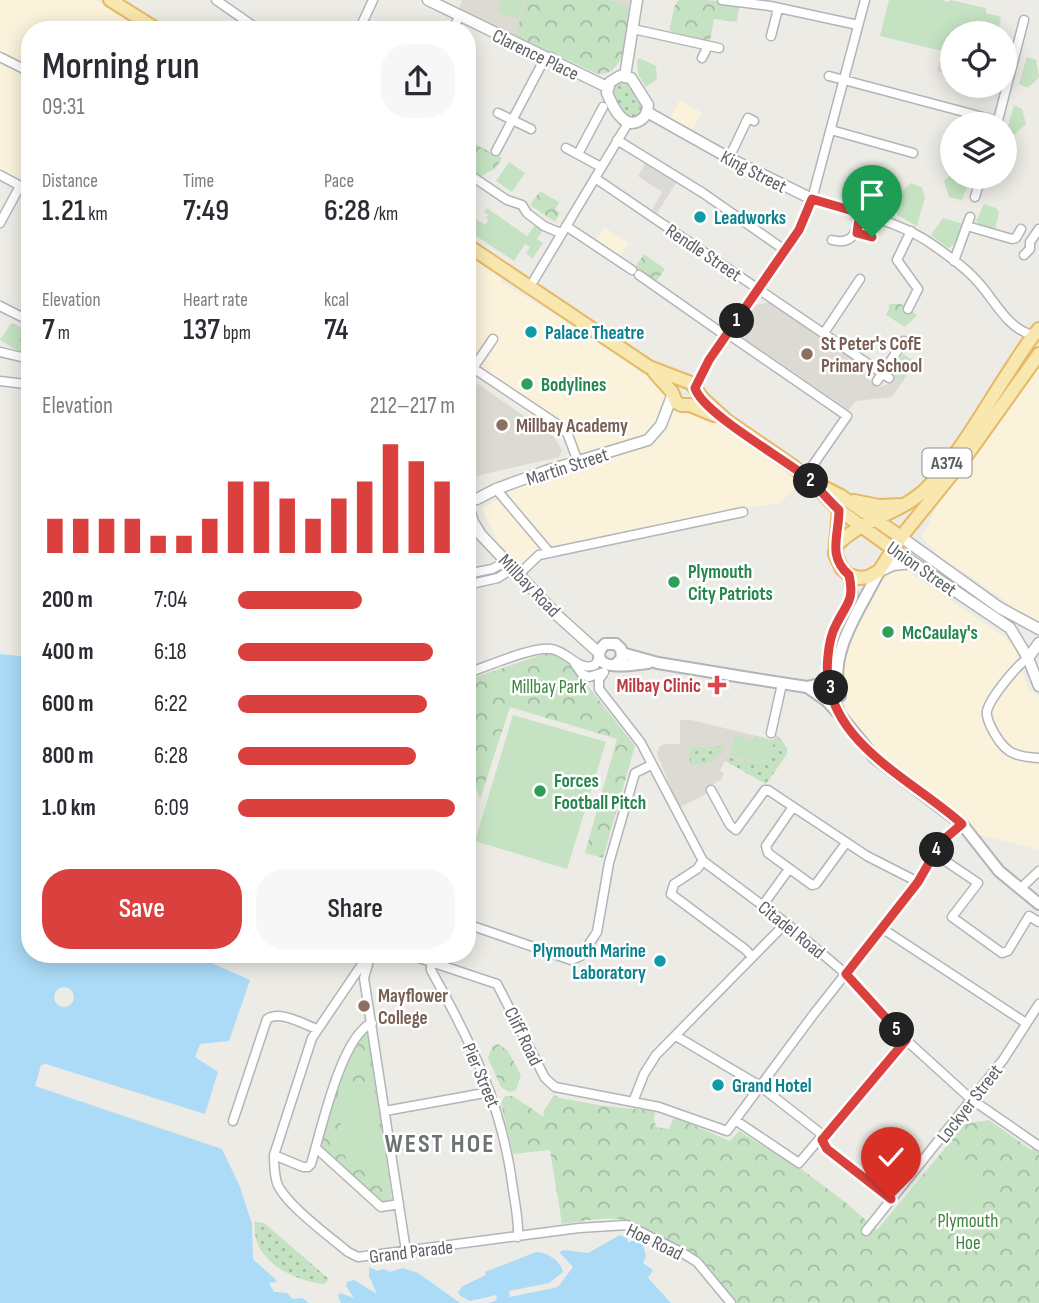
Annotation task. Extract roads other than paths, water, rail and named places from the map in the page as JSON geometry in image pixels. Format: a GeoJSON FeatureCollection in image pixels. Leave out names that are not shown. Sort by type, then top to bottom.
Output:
{"type":"FeatureCollection","features":[{"type":"Feature","properties":{"kind":"main road"},"geometry":{"type":"LineString","coordinates":[[110,0],[144,21]]}},
{"type":"Feature","properties":{"kind":"main road","name":"Union Street"},"geometry":{"type":"LineString","coordinates":[[476,250],[690,392],[840,503],[862,526],[893,549]]}},
{"type":"Feature","properties":{"kind":"main road","name":"A374"},"geometry":{"type":"LineString","coordinates":[[836,545],[844,537],[906,504],[925,490],[944,468],[1036,332]]}},
{"type":"Feature","properties":{"kind":"main road","name":"A374"},"geometry":{"type":"LineString","coordinates":[[879,571],[901,537],[964,459],[1039,354]]}},
{"type":"Feature","properties":{"kind":"main road","name":"Union Street"},"geometry":{"type":"LineString","coordinates":[[649,367],[676,402],[690,392]]}},
{"type":"Feature","properties":{"kind":"main road"},"geometry":{"type":"LineString","coordinates":[[672,394],[675,386],[690,392]]}},
{"type":"Feature","properties":{"kind":"main road"},"geometry":{"type":"LineString","coordinates":[[848,726],[828,675],[827,663],[831,637],[852,596],[849,575],[835,555],[840,503],[891,506],[906,504]]}},
{"type":"Feature","properties":{"kind":"main road","name":"Union Street"},"geometry":{"type":"LineString","coordinates":[[840,503],[877,520],[901,537]]}},
{"type":"Feature","properties":{"kind":"main road"},"geometry":{"type":"LineString","coordinates":[[849,575],[868,577],[879,571]]}},
{"type":"Feature","properties":{"kind":"main road"},"geometry":{"type":"LineString","coordinates":[[839,714],[835,690],[839,660],[846,637],[879,571]]}},
{"type":"Feature","properties":{"kind":"main road"},"geometry":{"type":"LineString","coordinates":[[610,668],[620,662],[622,653],[619,646],[608,643],[602,647],[599,655],[610,668],[658,663]]}},
{"type":"Feature","properties":{"kind":"main road"},"geometry":{"type":"LineString","coordinates":[[622,653],[658,663],[782,684],[807,687],[820,684],[835,690]]}},
{"type":"Feature","properties":{"kind":"main road"},"geometry":{"type":"LineString","coordinates":[[820,684],[828,675]]}},
{"type":"Feature","properties":{"kind":"main road"},"geometry":{"type":"LineString","coordinates":[[807,687],[827,701],[875,758],[962,824],[999,871],[1039,904]]}},
{"type":"Feature","properties":{"kind":"street"},"geometry":{"type":"LineString","coordinates":[[216,0],[247,21]]}},
{"type":"Feature","properties":{"kind":"street"},"geometry":{"type":"LineString","coordinates":[[363,21],[373,0]]}},
{"type":"Feature","properties":{"kind":"street","name":"Clarence Place"},"geometry":{"type":"LineString","coordinates":[[428,0],[470,21]]}},
{"type":"Feature","properties":{"kind":"street"},"geometry":{"type":"LineString","coordinates":[[625,76],[637,0]]}},
{"type":"Feature","properties":{"kind":"street"},"geometry":{"type":"LineString","coordinates":[[722,0],[858,25]]}},
{"type":"Feature","properties":{"kind":"street"},"geometry":{"type":"LineString","coordinates":[[812,199],[865,0]]}},
{"type":"Feature","properties":{"kind":"street"},"geometry":{"type":"LineString","coordinates":[[771,36],[778,9]]}},
{"type":"Feature","properties":{"kind":"street"},"geometry":{"type":"LineString","coordinates":[[457,21],[460,16]]}},
{"type":"Feature","properties":{"kind":"street","name":"Clarence Place"},"geometry":{"type":"LineString","coordinates":[[476,24],[607,87]]}},
{"type":"Feature","properties":{"kind":"street"},"geometry":{"type":"LineString","coordinates":[[1000,112],[1023,24],[1031,31]]}},
{"type":"Feature","properties":{"kind":"street"},"geometry":{"type":"LineString","coordinates":[[633,29],[719,48]]}},
{"type":"Feature","properties":{"kind":"street"},"geometry":{"type":"LineString","coordinates":[[702,58],[708,46]]}},
{"type":"Feature","properties":{"kind":"street"},"geometry":{"type":"LineString","coordinates":[[0,57],[21,68]]}},
{"type":"Feature","properties":{"kind":"street"},"geometry":{"type":"LineString","coordinates":[[496,151],[545,58]]}},
{"type":"Feature","properties":{"kind":"street"},"geometry":{"type":"LineString","coordinates":[[625,76],[635,83],[648,105],[647,112],[637,122],[628,123],[616,111],[607,93],[607,87],[615,78],[625,76]]}},
{"type":"Feature","properties":{"kind":"street"},"geometry":{"type":"LineString","coordinates":[[829,76],[957,112]]}},
{"type":"Feature","properties":{"kind":"street"},"geometry":{"type":"LineString","coordinates":[[578,154],[603,107]]}},
{"type":"Feature","properties":{"kind":"street","name":"King Street"},"geometry":{"type":"LineString","coordinates":[[647,112],[729,158],[812,199],[911,231],[954,261],[985,290],[1016,329],[1036,332]]}},
{"type":"Feature","properties":{"kind":"street"},"geometry":{"type":"LineString","coordinates":[[498,113],[531,129]]}},
{"type":"Feature","properties":{"kind":"street"},"geometry":{"type":"LineString","coordinates":[[729,158],[748,118],[754,121]]}},
{"type":"Feature","properties":{"kind":"street"},"geometry":{"type":"LineString","coordinates":[[534,280],[628,123]]}},
{"type":"Feature","properties":{"kind":"street"},"geometry":{"type":"LineString","coordinates":[[831,130],[910,152],[909,141]]}},
{"type":"Feature","properties":{"kind":"street"},"geometry":{"type":"LineString","coordinates":[[617,140],[703,193],[786,251]]}},
{"type":"Feature","properties":{"kind":"street"},"geometry":{"type":"LineString","coordinates":[[566,148],[601,167]]}},
{"type":"Feature","properties":{"kind":"street"},"geometry":{"type":"LineString","coordinates":[[0,175],[20,186],[0,223]]}},
{"type":"Feature","properties":{"kind":"street","name":"Rendle Street"},"geometry":{"type":"LineString","coordinates":[[595,177],[824,333],[883,377],[904,341]]}},
{"type":"Feature","properties":{"kind":"street"},"geometry":{"type":"LineString","coordinates":[[476,178],[501,197],[522,205],[527,213],[544,226],[558,232],[565,229]]}},
{"type":"Feature","properties":{"kind":"street"},"geometry":{"type":"LineString","coordinates":[[975,197],[977,189]]}},
{"type":"Feature","properties":{"kind":"street","name":"Martin Street"},"geometry":{"type":"LineString","coordinates":[[476,500],[496,489],[648,440],[690,392],[709,360],[786,251],[799,230],[812,199]]}},
{"type":"Feature","properties":{"kind":"street"},"geometry":{"type":"LineString","coordinates":[[857,233],[860,213]]}},
{"type":"Feature","properties":{"kind":"street"},"geometry":{"type":"LineString","coordinates":[[954,261],[969,221],[1012,239],[1016,238],[1021,229]]}},
{"type":"Feature","properties":{"kind":"street"},"geometry":{"type":"LineString","coordinates":[[565,229],[635,272],[847,416],[813,465],[811,481]]}},
{"type":"Feature","properties":{"kind":"street"},"geometry":{"type":"LineString","coordinates":[[1024,255],[1030,249],[1030,242],[1039,229]]}},
{"type":"Feature","properties":{"kind":"street"},"geometry":{"type":"LineString","coordinates":[[908,309],[918,289],[897,260],[911,231]]}},
{"type":"Feature","properties":{"kind":"street"},"geometry":{"type":"LineString","coordinates":[[832,240],[843,242],[857,233],[872,237]]}},
{"type":"Feature","properties":{"kind":"street"},"geometry":{"type":"LineString","coordinates":[[824,333],[860,279]]}},
{"type":"Feature","properties":{"kind":"street"},"geometry":{"type":"LineString","coordinates":[[0,306],[21,316]]}},
{"type":"Feature","properties":{"kind":"street"},"geometry":{"type":"LineString","coordinates":[[476,359],[493,339]]}},
{"type":"Feature","properties":{"kind":"street"},"geometry":{"type":"LineString","coordinates":[[0,352],[21,357]]}},
{"type":"Feature","properties":{"kind":"street"},"geometry":{"type":"LineString","coordinates":[[476,370],[563,429],[578,462]]}},
{"type":"Feature","properties":{"kind":"street"},"geometry":{"type":"LineString","coordinates":[[0,381],[21,383]]}},
{"type":"Feature","properties":{"kind":"street"},"geometry":{"type":"LineString","coordinates":[[662,425],[672,394]]}},
{"type":"Feature","properties":{"kind":"street"},"geometry":{"type":"LineString","coordinates":[[496,489],[550,553]]}},
{"type":"Feature","properties":{"kind":"street"},"geometry":{"type":"LineString","coordinates":[[476,583],[498,578],[513,568],[550,553],[743,512]]}},
{"type":"Feature","properties":{"kind":"street","name":"Millbay Road"},"geometry":{"type":"LineString","coordinates":[[476,527],[557,615],[580,634],[599,655]]}},
{"type":"Feature","properties":{"kind":"street","name":"Millbay Road"},"geometry":{"type":"LineString","coordinates":[[476,532],[481,535]]}},
{"type":"Feature","properties":{"kind":"street","name":"Union Street"},"geometry":{"type":"LineString","coordinates":[[901,537],[1000,608],[1039,629]]}},
{"type":"Feature","properties":{"kind":"street","name":"Union Street"},"geometry":{"type":"LineString","coordinates":[[893,549],[1010,628],[1028,658],[1039,686]]}},
{"type":"Feature","properties":{"kind":"street"},"geometry":{"type":"LineString","coordinates":[[879,571],[890,565],[913,564]]}},
{"type":"Feature","properties":{"kind":"street"},"geometry":{"type":"LineString","coordinates":[[476,572],[513,568]]}},
{"type":"Feature","properties":{"kind":"street","name":"Millbay Road"},"geometry":{"type":"LineString","coordinates":[[580,634],[608,643]]}},
{"type":"Feature","properties":{"kind":"street"},"geometry":{"type":"LineString","coordinates":[[1039,643],[991,703],[987,719],[1000,745],[1006,750],[1014,755],[1039,758]]}},
{"type":"Feature","properties":{"kind":"street"},"geometry":{"type":"LineString","coordinates":[[476,670],[543,649],[557,650],[590,667],[598,662],[599,655]]}},
{"type":"Feature","properties":{"kind":"street"},"geometry":{"type":"LineString","coordinates":[[574,661],[582,674],[589,677],[610,668]]}},
{"type":"Feature","properties":{"kind":"street","name":"Citadel Road"},"geometry":{"type":"LineString","coordinates":[[610,668],[599,679],[599,689],[640,743],[703,861],[786,923],[846,974],[906,1040],[971,1099],[1037,1141]]}},
{"type":"Feature","properties":{"kind":"street"},"geometry":{"type":"LineString","coordinates":[[771,733],[782,684]]}},
{"type":"Feature","properties":{"kind":"street"},"geometry":{"type":"LineString","coordinates":[[476,927],[571,960],[581,956],[597,932],[609,863],[635,773],[651,765]]}},
{"type":"Feature","properties":{"kind":"street"},"geometry":{"type":"LineString","coordinates":[[711,790],[730,825],[736,830],[765,790],[768,790],[846,843],[918,882]]}},
{"type":"Feature","properties":{"kind":"street"},"geometry":{"type":"LineString","coordinates":[[793,807],[766,846],[768,853],[812,885],[816,884],[846,843]]}},
{"type":"Feature","properties":{"kind":"street"},"geometry":{"type":"LineString","coordinates":[[906,1040],[799,1164],[735,1120],[918,882],[941,842],[962,824]]}},
{"type":"Feature","properties":{"kind":"street"},"geometry":{"type":"LineString","coordinates":[[935,854],[978,883],[952,918],[1002,953],[1007,951],[1030,916],[1039,922]]}},
{"type":"Feature","properties":{"kind":"street"},"geometry":{"type":"LineString","coordinates":[[703,861],[697,869],[674,884],[671,894],[752,957]]}},
{"type":"Feature","properties":{"kind":"street"},"geometry":{"type":"LineString","coordinates":[[762,905],[789,869]]}},
{"type":"Feature","properties":{"kind":"street"},"geometry":{"type":"LineString","coordinates":[[1021,888],[1039,871]]}},
{"type":"Feature","properties":{"kind":"street"},"geometry":{"type":"LineString","coordinates":[[633,1102],[650,1062],[786,923]]}},
{"type":"Feature","properties":{"kind":"street"},"geometry":{"type":"LineString","coordinates":[[883,929],[1026,1023]]}},
{"type":"Feature","properties":{"kind":"street"},"geometry":{"type":"LineString","coordinates":[[364,963],[317,1029],[274,1155],[308,1167],[346,1053],[363,1029],[372,1023]]}},
{"type":"Feature","properties":{"kind":"street"},"geometry":{"type":"LineString","coordinates":[[368,963],[364,978],[406,1251]]}},
{"type":"Feature","properties":{"kind":"street","name":"Pier Street"},"geometry":{"type":"LineString","coordinates":[[431,963],[431,970],[474,1051],[505,1137],[518,1237]]}},
{"type":"Feature","properties":{"kind":"street","name":"Cliff Road"},"geometry":{"type":"LineString","coordinates":[[434,963],[497,984],[545,1078],[555,1087],[659,1107],[727,1131],[735,1120]]}},
{"type":"Feature","properties":{"kind":"street"},"geometry":{"type":"LineString","coordinates":[[351,981],[364,978]]}},
{"type":"Feature","properties":{"kind":"street","name":"Lockyer Street"},"geometry":{"type":"LineString","coordinates":[[866,1231],[1003,1060],[1039,1004]]}},
{"type":"Feature","properties":{"kind":"street"},"geometry":{"type":"LineString","coordinates":[[233,1121],[267,1019],[281,1016],[317,1029]]}},
{"type":"Feature","properties":{"kind":"street"},"geometry":{"type":"LineString","coordinates":[[676,1036],[760,1086],[819,1132],[827,1149],[891,1199]]}},
{"type":"Feature","properties":{"kind":"street"},"geometry":{"type":"LineString","coordinates":[[385,1111],[490,1091]]}},
{"type":"Feature","properties":{"kind":"street"},"geometry":{"type":"LineString","coordinates":[[316,1148],[381,1207],[399,1204]]}},
{"type":"Feature","properties":{"kind":"street","name":"Grand Parade"},"geometry":{"type":"LineString","coordinates":[[274,1155],[277,1184],[285,1197],[348,1252],[358,1257],[518,1237]]}},
{"type":"Feature","properties":{"kind":"street","name":"Hoe Road"},"geometry":{"type":"LineString","coordinates":[[518,1237],[627,1225],[696,1262],[731,1303]]}},
{"type":"Feature","properties":{"kind":"water"},"geometry":{"type":"Polygon","coordinates":[[[0,654],[21,656],[21,963],[211,963],[250,980],[229,1041],[200,1044],[195,1057],[218,1072],[205,1114],[46,1064],[41,1065],[35,1086],[222,1149],[240,1187],[252,1224],[253,1259],[277,1282],[269,1283],[274,1292],[287,1293],[293,1299],[302,1298],[309,1303],[0,1303],[0,654]]]}},
{"type":"Feature","properties":{"kind":"water"},"geometry":{"type":"Polygon","coordinates":[[[620,1235],[627,1238],[628,1242],[636,1240],[643,1245],[646,1256],[643,1263],[653,1270],[648,1278],[671,1303],[488,1303],[497,1300],[496,1295],[470,1301],[459,1295],[458,1292],[463,1286],[486,1275],[485,1272],[536,1252],[553,1258],[563,1272],[549,1283],[509,1291],[510,1297],[558,1287],[573,1267],[559,1252],[564,1250],[588,1253],[620,1235]]]}},
{"type":"Feature","properties":{"kind":"water"},"geometry":{"type":"Polygon","coordinates":[[[369,1267],[390,1272],[403,1268],[418,1273],[460,1303],[341,1303],[338,1296],[340,1293],[354,1298],[346,1286],[347,1282],[354,1280],[377,1294],[369,1276],[369,1267]]]}},
{"type":"Feature","properties":{"kind":"place","name":"Leadworks"},"geometry":{"type":"Point","coordinates":[700,217]}},
{"type":"Feature","properties":{"kind":"place","name":"Palace Theatre"},"geometry":{"type":"Point","coordinates":[531,332]}},
{"type":"Feature","properties":{"kind":"place","name":"St Peter's CofE Primary School"},"geometry":{"type":"Point","coordinates":[807,354]}},
{"type":"Feature","properties":{"kind":"place","name":"Bodylines"},"geometry":{"type":"Point","coordinates":[527,384]}},
{"type":"Feature","properties":{"kind":"place","name":"Millbay Academy"},"geometry":{"type":"Point","coordinates":[502,425]}},
{"type":"Feature","properties":{"kind":"place","name":"Plymouth City Patriots"},"geometry":{"type":"Point","coordinates":[674,582]}},
{"type":"Feature","properties":{"kind":"place","name":"McCaulay's"},"geometry":{"type":"Point","coordinates":[888,632]}},
{"type":"Feature","properties":{"kind":"place","name":"Milbay Clinic"},"geometry":{"type":"Point","coordinates":[717,685]}},
{"type":"Feature","properties":{"kind":"place","name":"Forces Football Pitch"},"geometry":{"type":"Point","coordinates":[540,791]}},
{"type":"Feature","properties":{"kind":"place","name":"Plymouth Marine Laboratory"},"geometry":{"type":"Point","coordinates":[660,961]}},
{"type":"Feature","properties":{"kind":"place","name":"Mayflower College"},"geometry":{"type":"Point","coordinates":[364,1006]}},
{"type":"Feature","properties":{"kind":"place","name":"Grand Hotel"},"geometry":{"type":"Point","coordinates":[718,1085]}},
{"type":"Feature","properties":{"kind":"district","name":"WEST HOE"},"geometry":{"type":"Point","coordinates":[440,1143]}},
{"type":"Feature","properties":{"kind":"park label","name":"Millbay Park"},"geometry":{"type":"Point","coordinates":[549,686]}},
{"type":"Feature","properties":{"kind":"park label","name":"Plymouth Hoe"},"geometry":{"type":"Point","coordinates":[968,1231]}}]}
